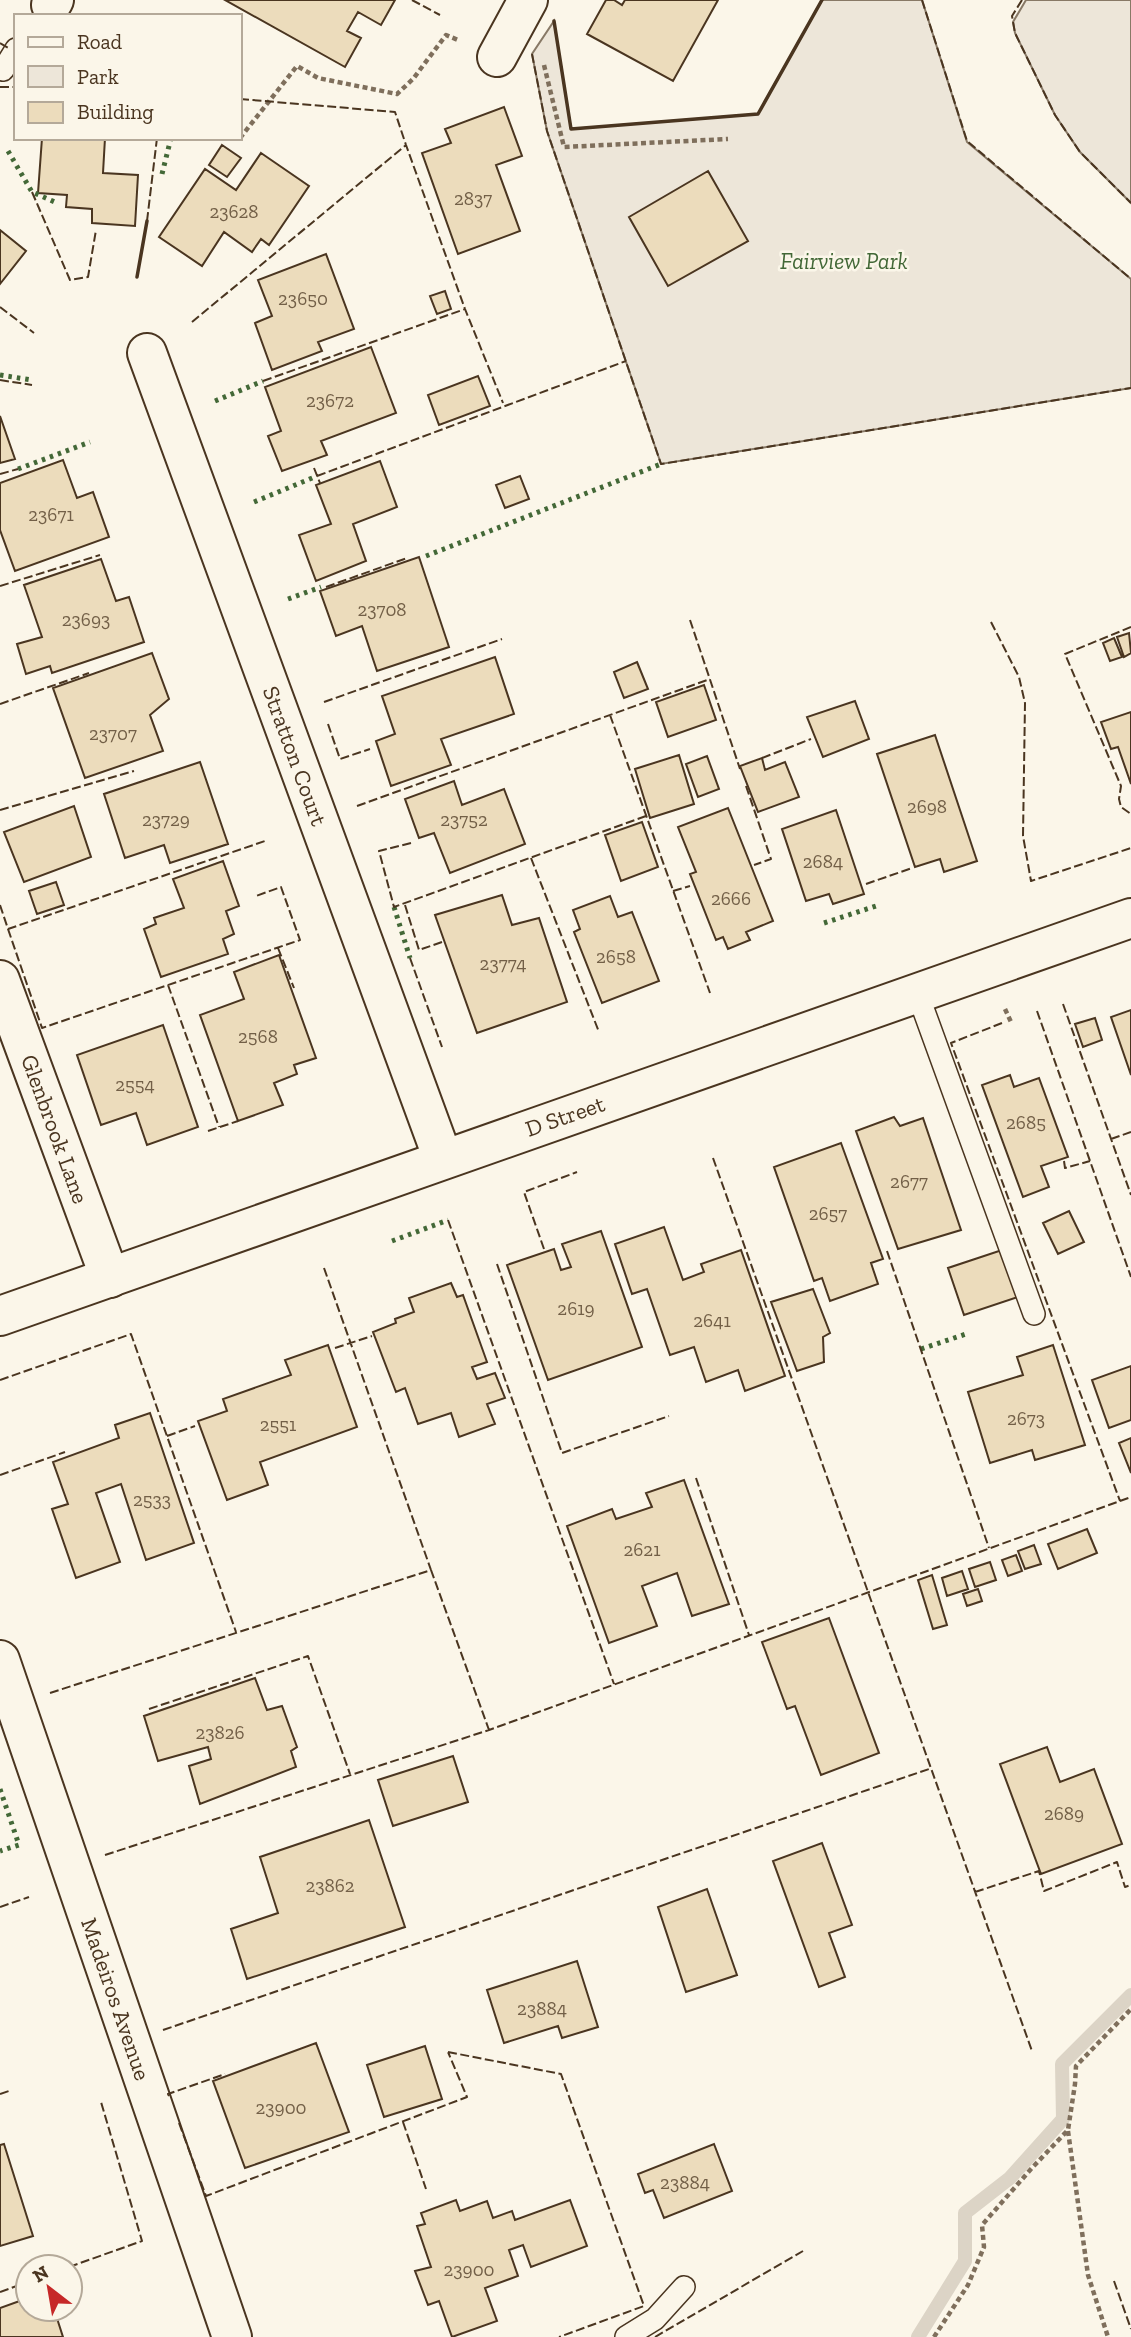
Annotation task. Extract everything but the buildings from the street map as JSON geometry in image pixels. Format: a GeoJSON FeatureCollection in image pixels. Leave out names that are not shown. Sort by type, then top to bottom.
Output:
{"type":"FeatureCollection","features":[{"type":"Feature","properties":{"kind":"street"},"geometry":{"type":"LineString","coordinates":[[497,57],[522,12]]}},
{"type":"Feature","properties":{"kind":"street","name":"Stratton Court"},"geometry":{"type":"LineString","coordinates":[[147,353],[443,1159]]}},
{"type":"Feature","properties":{"kind":"street","name":"D Street"},"geometry":{"type":"LineString","coordinates":[[0,1316],[1131,918]]}},
{"type":"Feature","properties":{"kind":"street","name":"Glenbrook Lane"},"geometry":{"type":"LineString","coordinates":[[0,980],[110,1278]]}},
{"type":"Feature","properties":{"kind":"street","name":"Madeiros Avenue"},"geometry":{"type":"LineString","coordinates":[[0,1660],[232,2337]]}},
{"type":"Feature","properties":{"kind":"lane"},"geometry":{"type":"LineString","coordinates":[[0,68],[3,70],[14,52]]}},
{"type":"Feature","properties":{"kind":"lane"},"geometry":{"type":"LineString","coordinates":[[917,992],[1034,1314]]}},
{"type":"Feature","properties":{"kind":"lane"},"geometry":{"type":"LineString","coordinates":[[626,2337],[655,2319],[684,2287]]}},
{"type":"Feature","properties":{"kind":"path"},"geometry":{"type":"LineString","coordinates":[[522,12],[537,36],[564,147],[727,139]]}},
{"type":"Feature","properties":{"kind":"path"},"geometry":{"type":"LineString","coordinates":[[242,135],[297,66],[318,78],[397,94],[413,79],[446,35],[497,57]]}},
{"type":"Feature","properties":{"kind":"path"},"geometry":{"type":"LineString","coordinates":[[1004,1004],[1011,1022]]}},
{"type":"Feature","properties":{"kind":"path"},"geometry":{"type":"LineString","coordinates":[[1108,2337],[1088,2275],[1068,2130],[1076,2066],[1131,2009]]}},
{"type":"Feature","properties":{"kind":"path"},"geometry":{"type":"LineString","coordinates":[[934,2337],[968,2285],[984,2247],[982,2225],[1068,2130]]}},
{"type":"Feature","properties":{"kind":"green space","name":"Fairview Park"},"geometry":{"type":"Polygon","coordinates":[[[822,0],[922,0],[967,142],[1131,279],[1131,388],[661,464],[547,131],[532,54],[554,21],[571,129],[758,114],[822,0]]]}},
{"type":"Feature","properties":{"kind":"green space"},"geometry":{"type":"Polygon","coordinates":[[[1026,0],[1131,0],[1131,203],[1080,152],[1055,115],[1015,33],[1013,22],[1026,0]]]}},
{"type":"Feature","properties":{"kind":"waterway"},"geometry":{"type":"LineString","coordinates":[[918,2337],[965,2261],[965,2213],[1010,2178],[1063,2119],[1062,2064],[1131,1995]]}},
{"type":"Feature","properties":{"kind":"hedge"},"geometry":{"type":"LineString","coordinates":[[162,174],[170,140]]}},
{"type":"Feature","properties":{"kind":"hedge"},"geometry":{"type":"LineString","coordinates":[[8,151],[32,192],[57,203]]}},
{"type":"Feature","properties":{"kind":"hedge"},"geometry":{"type":"LineString","coordinates":[[0,375],[32,380]]}},
{"type":"Feature","properties":{"kind":"hedge"},"geometry":{"type":"LineString","coordinates":[[215,401],[263,381]]}},
{"type":"Feature","properties":{"kind":"hedge"},"geometry":{"type":"LineString","coordinates":[[18,469],[90,442]]}},
{"type":"Feature","properties":{"kind":"hedge"},"geometry":{"type":"LineString","coordinates":[[426,556],[661,464]]}},
{"type":"Feature","properties":{"kind":"hedge"},"geometry":{"type":"LineString","coordinates":[[254,502],[317,476]]}},
{"type":"Feature","properties":{"kind":"hedge"},"geometry":{"type":"LineString","coordinates":[[288,599],[321,587]]}},
{"type":"Feature","properties":{"kind":"hedge"},"geometry":{"type":"LineString","coordinates":[[824,923],[876,906]]}},
{"type":"Feature","properties":{"kind":"hedge"},"geometry":{"type":"LineString","coordinates":[[394,907],[410,958]]}},
{"type":"Feature","properties":{"kind":"hedge"},"geometry":{"type":"LineString","coordinates":[[392,1241],[448,1220]]}},
{"type":"Feature","properties":{"kind":"hedge"},"geometry":{"type":"LineString","coordinates":[[921,1349],[969,1333]]}},
{"type":"Feature","properties":{"kind":"hedge"},"geometry":{"type":"LineString","coordinates":[[0,1789],[19,1845],[0,1851]]}},
{"type":"Feature","properties":{"kind":"fence"},"geometry":{"type":"LineString","coordinates":[[412,0],[440,15]]}},
{"type":"Feature","properties":{"kind":"fence"},"geometry":{"type":"LineString","coordinates":[[922,0],[967,141],[1131,279]]}},
{"type":"Feature","properties":{"kind":"fence"},"geometry":{"type":"LineString","coordinates":[[1022,0],[1012,16],[1015,33],[1055,115],[1080,152],[1131,203]]}},
{"type":"Feature","properties":{"kind":"fence"},"geometry":{"type":"LineString","coordinates":[[0,43],[10,49]]}},
{"type":"Feature","properties":{"kind":"fence"},"geometry":{"type":"LineString","coordinates":[[532,54],[547,131],[661,464],[1131,388]]}},
{"type":"Feature","properties":{"kind":"fence"},"geometry":{"type":"LineString","coordinates":[[0,87],[14,87]]}},
{"type":"Feature","properties":{"kind":"fence"},"geometry":{"type":"LineString","coordinates":[[242,99],[395,112],[406,145]]}},
{"type":"Feature","properties":{"kind":"fence"},"geometry":{"type":"LineString","coordinates":[[147,221],[157,140]]}},
{"type":"Feature","properties":{"kind":"fence"},"geometry":{"type":"LineString","coordinates":[[192,322],[406,145],[465,309]]}},
{"type":"Feature","properties":{"kind":"fence"},"geometry":{"type":"LineString","coordinates":[[32,192],[70,280],[88,277],[96,230]]}},
{"type":"Feature","properties":{"kind":"fence"},"geometry":{"type":"LineString","coordinates":[[0,307],[34,333]]}},
{"type":"Feature","properties":{"kind":"fence"},"geometry":{"type":"LineString","coordinates":[[263,381],[465,309],[503,403]]}},
{"type":"Feature","properties":{"kind":"fence"},"geometry":{"type":"LineString","coordinates":[[317,476],[626,361]]}},
{"type":"Feature","properties":{"kind":"fence"},"geometry":{"type":"LineString","coordinates":[[0,380],[32,385]]}},
{"type":"Feature","properties":{"kind":"fence"},"geometry":{"type":"LineString","coordinates":[[314,468],[320,483]]}},
{"type":"Feature","properties":{"kind":"fence"},"geometry":{"type":"LineString","coordinates":[[0,474],[18,469]]}},
{"type":"Feature","properties":{"kind":"fence"},"geometry":{"type":"LineString","coordinates":[[0,586],[100,555]]}},
{"type":"Feature","properties":{"kind":"fence"},"geometry":{"type":"LineString","coordinates":[[326,587],[407,558]]}},
{"type":"Feature","properties":{"kind":"fence"},"geometry":{"type":"LineString","coordinates":[[690,620],[740,769]]}},
{"type":"Feature","properties":{"kind":"fence"},"geometry":{"type":"LineString","coordinates":[[991,622],[1019,677],[1025,703],[1023,836],[1031,881],[1131,848]]}},
{"type":"Feature","properties":{"kind":"fence"},"geometry":{"type":"LineString","coordinates":[[1131,627],[1065,654],[1121,786],[1121,807],[1131,814]]}},
{"type":"Feature","properties":{"kind":"fence"},"geometry":{"type":"LineString","coordinates":[[324,702],[502,639]]}},
{"type":"Feature","properties":{"kind":"fence"},"geometry":{"type":"LineString","coordinates":[[0,704],[89,673]]}},
{"type":"Feature","properties":{"kind":"fence"},"geometry":{"type":"LineString","coordinates":[[357,806],[710,679]]}},
{"type":"Feature","properties":{"kind":"fence"},"geometry":{"type":"LineString","coordinates":[[610,715],[710,993]]}},
{"type":"Feature","properties":{"kind":"fence"},"geometry":{"type":"LineString","coordinates":[[328,724],[340,759],[370,749]]}},
{"type":"Feature","properties":{"kind":"fence"},"geometry":{"type":"LineString","coordinates":[[762,758],[811,739]]}},
{"type":"Feature","properties":{"kind":"fence"},"geometry":{"type":"LineString","coordinates":[[0,810],[134,771]]}},
{"type":"Feature","properties":{"kind":"fence"},"geometry":{"type":"LineString","coordinates":[[746,786],[771,859],[754,865]]}},
{"type":"Feature","properties":{"kind":"fence"},"geometry":{"type":"LineString","coordinates":[[411,843],[379,851],[394,907],[646,816]]}},
{"type":"Feature","properties":{"kind":"fence"},"geometry":{"type":"LineString","coordinates":[[0,905],[8,929],[265,841]]}},
{"type":"Feature","properties":{"kind":"fence"},"geometry":{"type":"LineString","coordinates":[[531,858],[599,1032]]}},
{"type":"Feature","properties":{"kind":"fence"},"geometry":{"type":"LineString","coordinates":[[866,884],[912,868]]}},
{"type":"Feature","properties":{"kind":"fence"},"geometry":{"type":"LineString","coordinates":[[673,891],[690,886]]}},
{"type":"Feature","properties":{"kind":"fence"},"geometry":{"type":"LineString","coordinates":[[8,929],[42,1028],[300,940],[281,887],[256,896]]}},
{"type":"Feature","properties":{"kind":"fence"},"geometry":{"type":"LineString","coordinates":[[405,905],[419,950],[442,942]]}},
{"type":"Feature","properties":{"kind":"fence"},"geometry":{"type":"LineString","coordinates":[[278,948],[294,988]]}},
{"type":"Feature","properties":{"kind":"fence"},"geometry":{"type":"LineString","coordinates":[[410,958],[442,1047]]}},
{"type":"Feature","properties":{"kind":"fence"},"geometry":{"type":"LineString","coordinates":[[168,985],[219,1127]]}},
{"type":"Feature","properties":{"kind":"fence"},"geometry":{"type":"LineString","coordinates":[[1063,1004],[1131,1195]]}},
{"type":"Feature","properties":{"kind":"fence"},"geometry":{"type":"LineString","coordinates":[[1037,1011],[1131,1277]]}},
{"type":"Feature","properties":{"kind":"fence"},"geometry":{"type":"LineString","coordinates":[[1002,1023],[951,1043],[1120,1501]]}},
{"type":"Feature","properties":{"kind":"fence"},"geometry":{"type":"LineString","coordinates":[[208,1131],[238,1121]]}},
{"type":"Feature","properties":{"kind":"fence"},"geometry":{"type":"LineString","coordinates":[[1111,1139],[1131,1132]]}},
{"type":"Feature","properties":{"kind":"fence"},"geometry":{"type":"LineString","coordinates":[[713,1158],[1032,2051]]}},
{"type":"Feature","properties":{"kind":"fence"},"geometry":{"type":"LineString","coordinates":[[1064,1161],[1065,1168],[1090,1161]]}},
{"type":"Feature","properties":{"kind":"fence"},"geometry":{"type":"LineString","coordinates":[[544,1249],[524,1192],[577,1172]]}},
{"type":"Feature","properties":{"kind":"fence"},"geometry":{"type":"LineString","coordinates":[[448,1220],[614,1684]]}},
{"type":"Feature","properties":{"kind":"fence"},"geometry":{"type":"LineString","coordinates":[[887,1251],[989,1548]]}},
{"type":"Feature","properties":{"kind":"fence"},"geometry":{"type":"LineString","coordinates":[[497,1264],[562,1453],[669,1416]]}},
{"type":"Feature","properties":{"kind":"fence"},"geometry":{"type":"LineString","coordinates":[[324,1268],[431,1570]]}},
{"type":"Feature","properties":{"kind":"fence"},"geometry":{"type":"LineString","coordinates":[[0,1380],[131,1334],[236,1632]]}},
{"type":"Feature","properties":{"kind":"fence"},"geometry":{"type":"LineString","coordinates":[[335,1348],[372,1336]]}},
{"type":"Feature","properties":{"kind":"fence"},"geometry":{"type":"LineString","coordinates":[[167,1436],[195,1426]]}},
{"type":"Feature","properties":{"kind":"fence"},"geometry":{"type":"LineString","coordinates":[[0,1475],[65,1452]]}},
{"type":"Feature","properties":{"kind":"fence"},"geometry":{"type":"LineString","coordinates":[[696,1478],[749,1635]]}},
{"type":"Feature","properties":{"kind":"fence"},"geometry":{"type":"LineString","coordinates":[[105,1855],[489,1730],[1131,1497]]}},
{"type":"Feature","properties":{"kind":"fence"},"geometry":{"type":"LineString","coordinates":[[50,1693],[431,1570],[489,1730]]}},
{"type":"Feature","properties":{"kind":"fence"},"geometry":{"type":"LineString","coordinates":[[149,1709],[308,1656],[350,1774]]}},
{"type":"Feature","properties":{"kind":"fence"},"geometry":{"type":"LineString","coordinates":[[163,2030],[932,1768]]}},
{"type":"Feature","properties":{"kind":"fence"},"geometry":{"type":"LineString","coordinates":[[975,1892],[1039,1871],[1044,1891],[1117,1862],[1125,1887],[1131,1885]]}},
{"type":"Feature","properties":{"kind":"fence"},"geometry":{"type":"LineString","coordinates":[[0,1907],[29,1897]]}},
{"type":"Feature","properties":{"kind":"fence"},"geometry":{"type":"LineString","coordinates":[[448,2052],[561,2074],[644,2306],[559,2337]]}},
{"type":"Feature","properties":{"kind":"fence"},"geometry":{"type":"LineString","coordinates":[[179,2123],[206,2196],[467,2097],[448,2052]]}},
{"type":"Feature","properties":{"kind":"fence"},"geometry":{"type":"LineString","coordinates":[[169,2096],[168,2094],[225,2074]]}},
{"type":"Feature","properties":{"kind":"fence"},"geometry":{"type":"LineString","coordinates":[[0,2094],[9,2091]]}},
{"type":"Feature","properties":{"kind":"fence"},"geometry":{"type":"LineString","coordinates":[[84,2262],[142,2241],[101,2102]]}},
{"type":"Feature","properties":{"kind":"fence"},"geometry":{"type":"LineString","coordinates":[[403,2122],[426,2189]]}},
{"type":"Feature","properties":{"kind":"fence"},"geometry":{"type":"LineString","coordinates":[[655,2337],[803,2251]]}},
{"type":"Feature","properties":{"kind":"fence"},"geometry":{"type":"LineString","coordinates":[[1114,2281],[1131,2329]]}},
{"type":"Feature","properties":{"kind":"fence"},"geometry":{"type":"LineString","coordinates":[[0,2292],[14,2287]]}},
{"type":"Feature","properties":{"kind":"wall"},"geometry":{"type":"LineString","coordinates":[[554,21],[571,129],[758,114],[822,0]]}},
{"type":"Feature","properties":{"kind":"wall"},"geometry":{"type":"LineString","coordinates":[[137,277],[147,221]]}}]}
